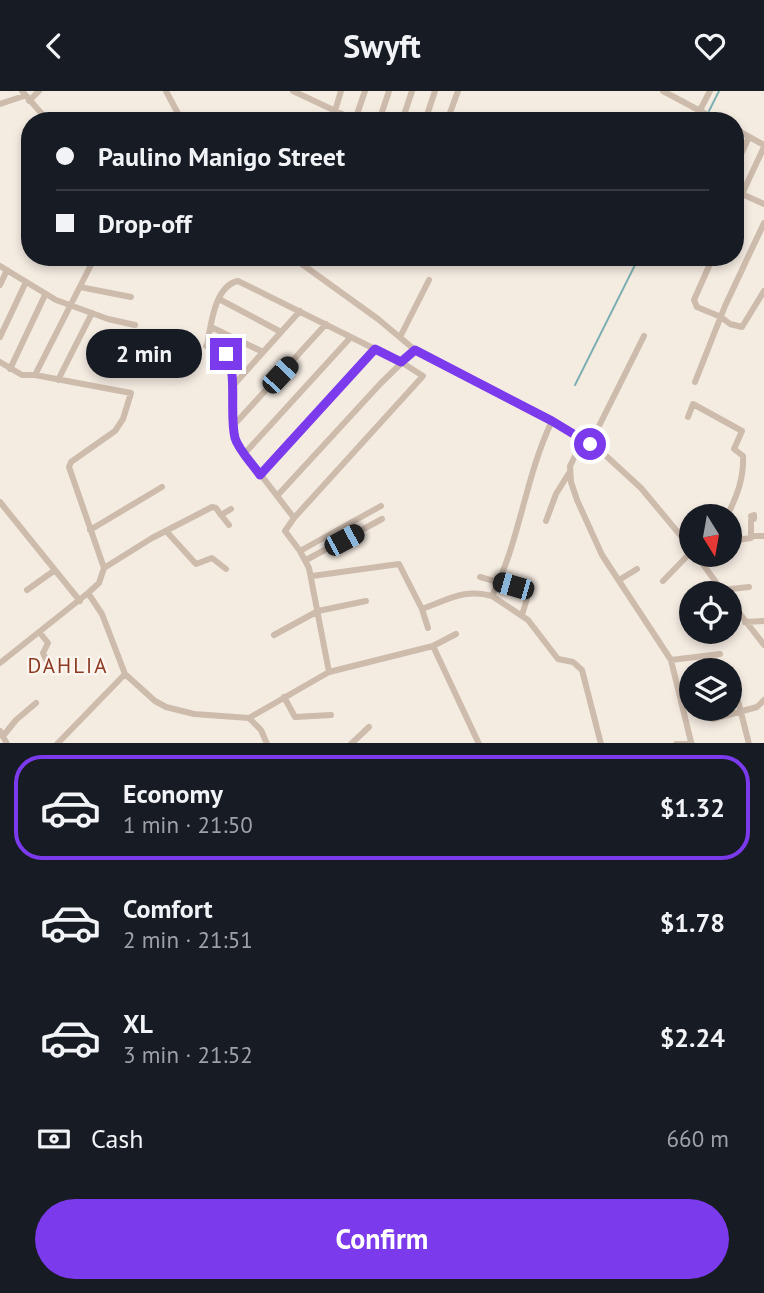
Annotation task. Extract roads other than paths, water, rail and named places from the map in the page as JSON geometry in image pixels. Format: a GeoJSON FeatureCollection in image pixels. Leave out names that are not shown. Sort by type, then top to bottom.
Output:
{"type":"FeatureCollection","features":[{"type":"Feature","properties":{"kind":"street"},"geometry":{"type":"LineString","coordinates":[[0,104],[39,91]]}},
{"type":"Feature","properties":{"kind":"street"},"geometry":{"type":"LineString","coordinates":[[166,91],[178,112]]}},
{"type":"Feature","properties":{"kind":"street"},"geometry":{"type":"LineString","coordinates":[[293,91],[335,111],[341,91]]}},
{"type":"Feature","properties":{"kind":"street"},"geometry":{"type":"LineString","coordinates":[[358,112],[365,91]]}},
{"type":"Feature","properties":{"kind":"street"},"geometry":{"type":"LineString","coordinates":[[382,112],[389,91]]}},
{"type":"Feature","properties":{"kind":"street"},"geometry":{"type":"LineString","coordinates":[[405,112],[412,91]]}},
{"type":"Feature","properties":{"kind":"street"},"geometry":{"type":"LineString","coordinates":[[428,112],[435,91]]}},
{"type":"Feature","properties":{"kind":"street"},"geometry":{"type":"LineString","coordinates":[[450,112],[458,91]]}},
{"type":"Feature","properties":{"kind":"street"},"geometry":{"type":"LineString","coordinates":[[663,91],[703,112]]}},
{"type":"Feature","properties":{"kind":"street"},"geometry":{"type":"LineString","coordinates":[[700,110],[710,91]]}},
{"type":"Feature","properties":{"kind":"street"},"geometry":{"type":"LineString","coordinates":[[25,96],[40,112]]}},
{"type":"Feature","properties":{"kind":"street"},"geometry":{"type":"LineString","coordinates":[[744,134],[764,146],[744,190]]}},
{"type":"Feature","properties":{"kind":"street"},"geometry":{"type":"LineString","coordinates":[[744,148],[749,137]]}},
{"type":"Feature","properties":{"kind":"street"},"geometry":{"type":"LineString","coordinates":[[744,195],[764,204]]}},
{"type":"Feature","properties":{"kind":"street"},"geometry":{"type":"LineString","coordinates":[[695,382],[764,223]]}},
{"type":"Feature","properties":{"kind":"street"},"geometry":{"type":"LineString","coordinates":[[0,266],[45,295],[70,306],[135,325]]}},
{"type":"Feature","properties":{"kind":"street"},"geometry":{"type":"LineString","coordinates":[[34,375],[90,266]]}},
{"type":"Feature","properties":{"kind":"street"},"geometry":{"type":"LineString","coordinates":[[310,266],[415,350],[552,421],[590,444],[628,476],[679,536]]}},
{"type":"Feature","properties":{"kind":"street"},"geometry":{"type":"LineString","coordinates":[[709,266],[694,301],[697,307],[721,317],[730,324],[744,326],[764,291]]}},
{"type":"Feature","properties":{"kind":"street"},"geometry":{"type":"LineString","coordinates":[[0,285],[7,270]]}},
{"type":"Feature","properties":{"kind":"street"},"geometry":{"type":"LineString","coordinates":[[400,337],[429,280]]}},
{"type":"Feature","properties":{"kind":"street"},"geometry":{"type":"LineString","coordinates":[[293,518],[238,445],[233,426],[229,358],[226,354],[206,346],[219,299],[230,284],[238,281],[421,373],[422,378],[286,528],[285,534],[306,560],[312,576],[329,672]]}},
{"type":"Feature","properties":{"kind":"street"},"geometry":{"type":"LineString","coordinates":[[0,337],[26,282]]}},
{"type":"Feature","properties":{"kind":"street"},"geometry":{"type":"LineString","coordinates":[[80,287],[131,297]]}},
{"type":"Feature","properties":{"kind":"street"},"geometry":{"type":"LineString","coordinates":[[10,369],[45,295]]}},
{"type":"Feature","properties":{"kind":"street"},"geometry":{"type":"LineString","coordinates":[[219,299],[281,332]]}},
{"type":"Feature","properties":{"kind":"street"},"geometry":{"type":"LineString","coordinates":[[231,388],[300,311]]}},
{"type":"Feature","properties":{"kind":"street"},"geometry":{"type":"LineString","coordinates":[[58,380],[92,313]]}},
{"type":"Feature","properties":{"kind":"street"},"geometry":{"type":"LineString","coordinates":[[233,426],[326,324]]}},
{"type":"Feature","properties":{"kind":"street"},"geometry":{"type":"LineString","coordinates":[[211,327],[263,352]]}},
{"type":"Feature","properties":{"kind":"street"},"geometry":{"type":"LineString","coordinates":[[590,444],[643,336]]}},
{"type":"Feature","properties":{"kind":"street"},"geometry":{"type":"LineString","coordinates":[[245,453],[350,338]]}},
{"type":"Feature","properties":{"kind":"street"},"geometry":{"type":"LineString","coordinates":[[260,475],[375,349]]}},
{"type":"Feature","properties":{"kind":"street"},"geometry":{"type":"LineString","coordinates":[[277,496],[415,350]]}},
{"type":"Feature","properties":{"kind":"street"},"geometry":{"type":"LineString","coordinates":[[0,362],[22,375],[131,393],[123,419],[115,431],[69,465],[104,568],[99,583],[0,663]]}},
{"type":"Feature","properties":{"kind":"street"},"geometry":{"type":"LineString","coordinates":[[688,417],[693,404],[742,431],[734,449],[743,456],[743,471],[739,492],[733,504]]}},
{"type":"Feature","properties":{"kind":"street"},"geometry":{"type":"LineString","coordinates":[[492,596],[499,582],[539,448],[552,421]]}},
{"type":"Feature","properties":{"kind":"street"},"geometry":{"type":"LineString","coordinates":[[583,440],[572,460],[571,482],[602,555],[671,660],[692,743]]}},
{"type":"Feature","properties":{"kind":"street"},"geometry":{"type":"LineString","coordinates":[[546,521],[556,494],[570,471]]}},
{"type":"Feature","properties":{"kind":"street"},"geometry":{"type":"LineString","coordinates":[[90,530],[162,488]]}},
{"type":"Feature","properties":{"kind":"street"},"geometry":{"type":"LineString","coordinates":[[0,502],[79,601]]}},
{"type":"Feature","properties":{"kind":"street"},"geometry":{"type":"LineString","coordinates":[[300,551],[381,506]]}},
{"type":"Feature","properties":{"kind":"street"},"geometry":{"type":"LineString","coordinates":[[104,568],[212,507],[216,508],[229,525]]}},
{"type":"Feature","properties":{"kind":"street"},"geometry":{"type":"LineString","coordinates":[[221,515],[231,509]]}},
{"type":"Feature","properties":{"kind":"street"},"geometry":{"type":"LineString","coordinates":[[742,539],[751,538],[751,520],[754,519],[752,516],[764,516]]}},
{"type":"Feature","properties":{"kind":"street"},"geometry":{"type":"LineString","coordinates":[[306,560],[382,519]]}},
{"type":"Feature","properties":{"kind":"street"},"geometry":{"type":"LineString","coordinates":[[167,532],[197,564],[213,558],[226,569]]}},
{"type":"Feature","properties":{"kind":"street"},"geometry":{"type":"LineString","coordinates":[[751,534],[764,534]]}},
{"type":"Feature","properties":{"kind":"street"},"geometry":{"type":"LineString","coordinates":[[663,581],[679,563]]}},
{"type":"Feature","properties":{"kind":"street"},"geometry":{"type":"LineString","coordinates":[[312,576],[399,564],[422,609],[428,628]]}},
{"type":"Feature","properties":{"kind":"street"},"geometry":{"type":"LineString","coordinates":[[619,580],[637,569]]}},
{"type":"Feature","properties":{"kind":"street"},"geometry":{"type":"LineString","coordinates":[[27,590],[55,570]]}},
{"type":"Feature","properties":{"kind":"street"},"geometry":{"type":"LineString","coordinates":[[481,577],[527,590],[529,592],[522,615]]}},
{"type":"Feature","properties":{"kind":"street"},"geometry":{"type":"LineString","coordinates":[[742,588],[749,587]]}},
{"type":"Feature","properties":{"kind":"street"},"geometry":{"type":"LineString","coordinates":[[422,609],[464,593],[475,592],[492,596],[522,615],[558,659],[573,661],[582,670],[601,743]]}},
{"type":"Feature","properties":{"kind":"street"},"geometry":{"type":"LineString","coordinates":[[88,593],[99,607],[125,674],[155,701],[166,707],[194,713],[249,718],[329,672],[433,646],[456,634]]}},
{"type":"Feature","properties":{"kind":"street"},"geometry":{"type":"LineString","coordinates":[[274,635],[318,611],[366,601]]}},
{"type":"Feature","properties":{"kind":"street"},"geometry":{"type":"LineString","coordinates":[[742,618],[764,645]]}},
{"type":"Feature","properties":{"kind":"street"},"geometry":{"type":"LineString","coordinates":[[745,622],[764,621]]}},
{"type":"Feature","properties":{"kind":"street"},"geometry":{"type":"LineString","coordinates":[[40,633],[48,643],[43,653],[50,669]]}},
{"type":"Feature","properties":{"kind":"street"},"geometry":{"type":"LineString","coordinates":[[433,646],[479,743]]}},
{"type":"Feature","properties":{"kind":"street"},"geometry":{"type":"LineString","coordinates":[[671,660],[720,654]]}},
{"type":"Feature","properties":{"kind":"street"},"geometry":{"type":"LineString","coordinates":[[58,743],[125,674]]}},
{"type":"Feature","properties":{"kind":"street"},"geometry":{"type":"LineString","coordinates":[[284,697],[295,717],[331,715]]}},
{"type":"Feature","properties":{"kind":"street"},"geometry":{"type":"LineString","coordinates":[[742,712],[757,707],[764,700]]}},
{"type":"Feature","properties":{"kind":"street"},"geometry":{"type":"LineString","coordinates":[[1,734],[36,703]]}},
{"type":"Feature","properties":{"kind":"street"},"geometry":{"type":"LineString","coordinates":[[249,718],[261,730],[267,743]]}},
{"type":"Feature","properties":{"kind":"street"},"geometry":{"type":"LineString","coordinates":[[742,721],[748,743]]}},
{"type":"Feature","properties":{"kind":"street"},"geometry":{"type":"LineString","coordinates":[[352,743],[369,727]]}},
{"type":"Feature","properties":{"kind":"waterway"},"geometry":{"type":"LineString","coordinates":[[709,111],[719,91]]}},
{"type":"Feature","properties":{"kind":"waterway"},"geometry":{"type":"LineString","coordinates":[[575,385],[634,266]]}},
{"type":"Feature","properties":{"kind":"district","name":"DAHLIA"},"geometry":{"type":"Point","coordinates":[68,666]}}]}
